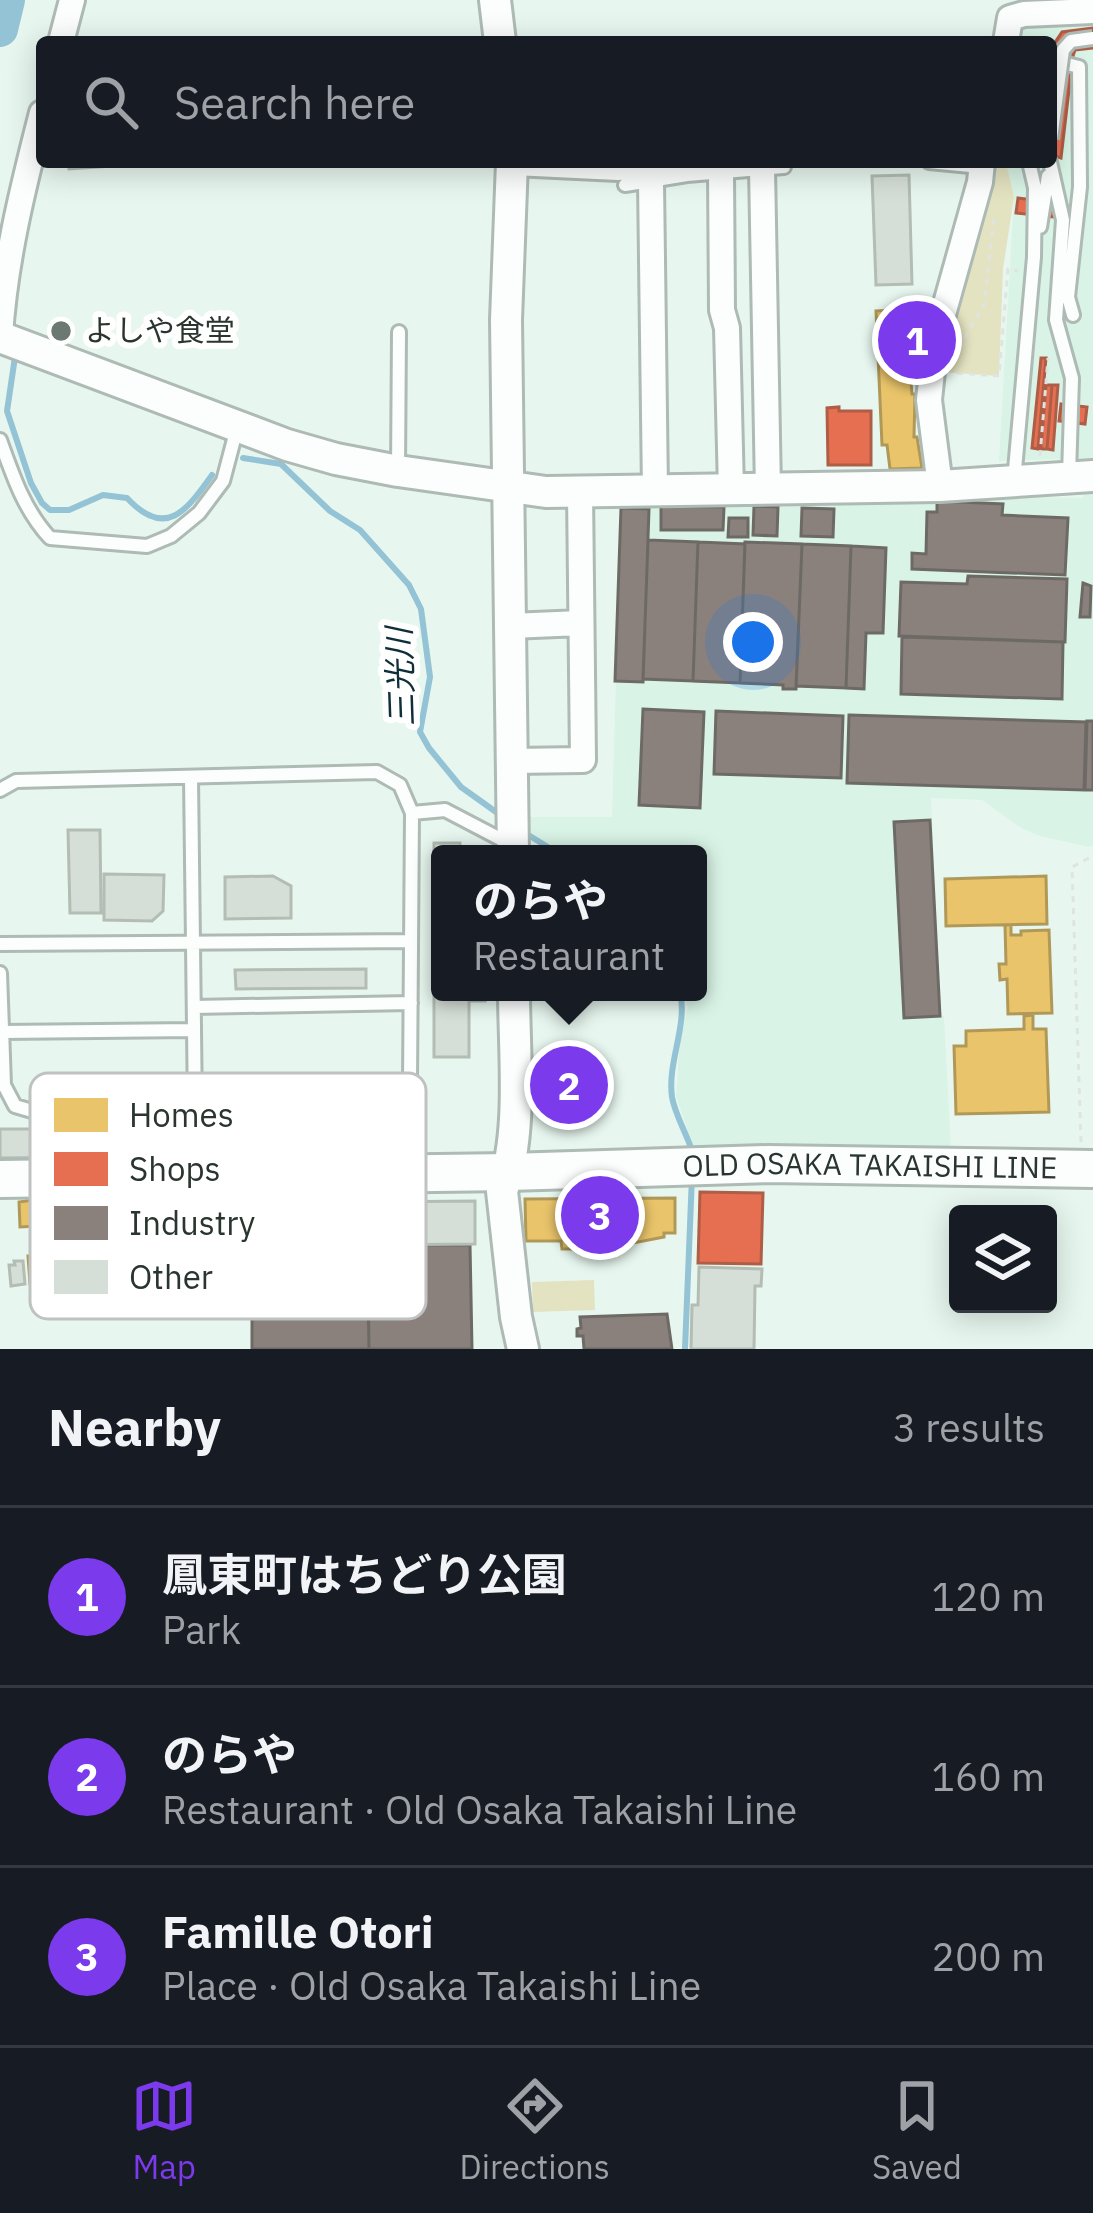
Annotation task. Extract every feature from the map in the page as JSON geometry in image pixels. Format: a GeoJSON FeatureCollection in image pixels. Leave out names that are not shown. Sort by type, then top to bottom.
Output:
{"type":"FeatureCollection","features":[{"type":"Feature","properties":{"kind":"main road","name":"OLD OSAKA TAKAISHI LINE"},"geometry":{"type":"LineString","coordinates":[[426,1173],[1086,1162]]}},
{"type":"Feature","properties":{"kind":"main road","name":"OLD OSAKA TAKAISHI LINE"},"geometry":{"type":"LineString","coordinates":[[0,1180],[30,1180]]}},
{"type":"Feature","properties":{"kind":"street"},"geometry":{"type":"LineString","coordinates":[[62,36],[71,0]]}},
{"type":"Feature","properties":{"kind":"street"},"geometry":{"type":"LineString","coordinates":[[495,0],[499,36]]}},
{"type":"Feature","properties":{"kind":"street"},"geometry":{"type":"LineString","coordinates":[[1007,36],[1010,18],[1093,11]]}},
{"type":"Feature","properties":{"kind":"street"},"geometry":{"type":"LineString","coordinates":[[36,136],[14,219],[0,336],[336,459],[546,493],[940,486],[1026,473],[1081,477]]}},
{"type":"Feature","properties":{"kind":"street"},"geometry":{"type":"LineString","coordinates":[[513,168],[506,320],[513,845]]}},
{"type":"Feature","properties":{"kind":"street"},"geometry":{"type":"LineString","coordinates":[[716,168],[731,490]]}},
{"type":"Feature","properties":{"kind":"street"},"geometry":{"type":"LineString","coordinates":[[768,490],[773,168]]}},
{"type":"Feature","properties":{"kind":"street"},"geometry":{"type":"LineString","coordinates":[[940,486],[929,400],[935,343],[981,168]]}},
{"type":"Feature","properties":{"kind":"street"},"geometry":{"type":"LineString","coordinates":[[638,183],[655,491]]}},
{"type":"Feature","properties":{"kind":"street"},"geometry":{"type":"LineString","coordinates":[[512,761],[583,760],[580,492]]}},
{"type":"Feature","properties":{"kind":"street"},"geometry":{"type":"LineString","coordinates":[[510,626],[581,623]]}},
{"type":"Feature","properties":{"kind":"street"},"geometry":{"type":"LineString","coordinates":[[514,1001],[514,1120],[509,1172],[502,1191],[523,1349]]}},
{"type":"Feature","properties":{"kind":"lane"},"geometry":{"type":"LineString","coordinates":[[1057,94],[1063,50],[1071,41],[1093,38]]}},
{"type":"Feature","properties":{"kind":"lane"},"geometry":{"type":"LineString","coordinates":[[1057,62],[1079,68],[1080,187],[1068,297],[1073,314]]}},
{"type":"Feature","properties":{"kind":"lane"},"geometry":{"type":"LineString","coordinates":[[539,168],[618,174],[702,168]]}},
{"type":"Feature","properties":{"kind":"lane"},"geometry":{"type":"LineString","coordinates":[[638,183],[711,168]]}},
{"type":"Feature","properties":{"kind":"lane"},"geometry":{"type":"LineString","coordinates":[[1026,473],[1035,188],[1030,168]]}},
{"type":"Feature","properties":{"kind":"lane"},"geometry":{"type":"LineString","coordinates":[[1034,257],[1050,168]]}},
{"type":"Feature","properties":{"kind":"lane"},"geometry":{"type":"LineString","coordinates":[[1051,168],[1064,220],[1056,320],[1072,378],[1081,477]]}},
{"type":"Feature","properties":{"kind":"lane"},"geometry":{"type":"LineString","coordinates":[[398,471],[399,332]]}},
{"type":"Feature","properties":{"kind":"lane"},"geometry":{"type":"LineString","coordinates":[[0,440],[20,495],[50,538],[147,546],[171,536],[199,513],[223,481],[237,426]]}},
{"type":"Feature","properties":{"kind":"lane"},"geometry":{"type":"LineString","coordinates":[[0,790],[16,782],[376,772],[400,785],[412,813],[410,1073]]}},
{"type":"Feature","properties":{"kind":"lane"},"geometry":{"type":"LineString","coordinates":[[191,777],[195,1073]]}},
{"type":"Feature","properties":{"kind":"lane"},"geometry":{"type":"LineString","coordinates":[[412,813],[445,810],[504,845]]}},
{"type":"Feature","properties":{"kind":"lane"},"geometry":{"type":"LineString","coordinates":[[0,944],[411,941]]}},
{"type":"Feature","properties":{"kind":"lane"},"geometry":{"type":"LineString","coordinates":[[0,973],[4,1085],[15,1106],[30,1110]]}},
{"type":"Feature","properties":{"kind":"lane"},"geometry":{"type":"LineString","coordinates":[[194,1007],[411,1003]]}},
{"type":"Feature","properties":{"kind":"lane"},"geometry":{"type":"LineString","coordinates":[[2,1032],[194,1030]]}},
{"type":"Feature","properties":{"kind":"path"},"geometry":{"type":"LineString","coordinates":[[959,348],[984,304],[995,206]]}},
{"type":"Feature","properties":{"kind":"path"},"geometry":{"type":"LineString","coordinates":[[955,365],[953,373],[999,376],[1006,269],[1033,273]]}},
{"type":"Feature","properties":{"kind":"path"},"geometry":{"type":"LineString","coordinates":[[1026,473],[1049,351]]}},
{"type":"Feature","properties":{"kind":"path"},"geometry":{"type":"LineString","coordinates":[[1086,1162],[1072,867],[1093,856]]}},
{"type":"Feature","properties":{"kind":"shaded area"},"geometry":{"type":"Polygon","coordinates":[[[1093,22],[1093,458],[999,461],[1014,197],[1007,168],[1057,168],[1057,36],[1018,36],[1026,27],[1093,22]]]}},
{"type":"Feature","properties":{"kind":"shaded area"},"geometry":{"type":"Polygon","coordinates":[[[991,168],[1007,168],[1014,197],[1003,269],[999,376],[941,372],[991,168]]]}},
{"type":"Feature","properties":{"kind":"shaded area"},"geometry":{"type":"Polygon","coordinates":[[[1093,491],[1093,845],[1040,836],[982,800],[931,798],[951,1150],[694,1150],[676,1096],[686,1001],[707,1001],[707,845],[547,845],[523,831],[523,817],[612,817],[621,502],[794,499],[801,505],[833,503],[851,494],[1083,498],[1093,491]]]}},
{"type":"Feature","properties":{"kind":"shaded area"},"geometry":{"type":"Polygon","coordinates":[[[594,1280],[595,1310],[533,1312],[532,1282],[594,1280]]]}},
{"type":"Feature","properties":{"kind":"building: Homes"},"geometry":{"type":"Polygon","coordinates":[[[896,310],[897,337],[908,336],[903,371],[910,370],[915,394],[914,437],[922,468],[890,469],[887,445],[882,445],[876,311],[896,310]]]}},
{"type":"Feature","properties":{"kind":"building: Homes"},"geometry":{"type":"Polygon","coordinates":[[[1046,876],[1047,924],[946,926],[945,879],[1046,876]]]}},
{"type":"Feature","properties":{"kind":"building: Homes"},"geometry":{"type":"Polygon","coordinates":[[[1005,925],[1011,925],[1011,935],[1049,930],[1052,1013],[1008,1014],[1007,979],[1000,980],[999,964],[1006,964],[1005,925]]]}},
{"type":"Feature","properties":{"kind":"building: Homes"},"geometry":{"type":"Polygon","coordinates":[[[1033,1015],[1033,1029],[1046,1029],[1049,1112],[956,1114],[954,1046],[966,1046],[966,1031],[1024,1029],[1024,1016],[1033,1015]]]}},
{"type":"Feature","properties":{"kind":"building: Homes"},"geometry":{"type":"Polygon","coordinates":[[[675,1198],[675,1233],[664,1233],[664,1237],[623,1245],[623,1240],[630,1240],[630,1232],[572,1232],[576,1249],[562,1249],[561,1241],[526,1241],[525,1199],[675,1198]]]}},
{"type":"Feature","properties":{"kind":"building: Homes"},"geometry":{"type":"Polygon","coordinates":[[[30,1200],[30,1227],[20,1227],[19,1202],[30,1200]]]}},
{"type":"Feature","properties":{"kind":"building: Shops"},"geometry":{"type":"Polygon","coordinates":[[[1093,28],[1093,48],[1075,50],[1073,56],[1061,158],[1057,157],[1057,40],[1062,32],[1093,28]]]}},
{"type":"Feature","properties":{"kind":"building: Shops"},"geometry":{"type":"Polygon","coordinates":[[[1018,198],[1057,203],[1055,217],[1016,213],[1018,198]]]}},
{"type":"Feature","properties":{"kind":"building: Shops"},"geometry":{"type":"Polygon","coordinates":[[[1041,358],[1046,358],[1038,449],[1032,448],[1041,358]]]}},
{"type":"Feature","properties":{"kind":"building: Shops"},"geometry":{"type":"Polygon","coordinates":[[[1046,385],[1052,385],[1047,449],[1041,449],[1046,385]]]}},
{"type":"Feature","properties":{"kind":"building: Shops"},"geometry":{"type":"Polygon","coordinates":[[[1052,385],[1058,385],[1053,450],[1047,449],[1052,385]]]}},
{"type":"Feature","properties":{"kind":"building: Shops"},"geometry":{"type":"Polygon","coordinates":[[[1061,404],[1087,407],[1085,424],[1059,421],[1061,404]]]}},
{"type":"Feature","properties":{"kind":"building: Shops"},"geometry":{"type":"Polygon","coordinates":[[[839,407],[839,411],[871,411],[871,465],[828,465],[827,408],[839,407]]]}},
{"type":"Feature","properties":{"kind":"building: Shops"},"geometry":{"type":"Polygon","coordinates":[[[700,1192],[763,1193],[761,1264],[698,1263],[700,1192]]]}},
{"type":"Feature","properties":{"kind":"building: Industry"},"geometry":{"type":"Polygon","coordinates":[[[937,501],[1003,504],[1002,515],[1068,518],[1065,575],[912,569],[912,553],[926,554],[927,512],[937,512],[937,501]]]}},
{"type":"Feature","properties":{"kind":"building: Industry"},"geometry":{"type":"Polygon","coordinates":[[[661,506],[724,507],[723,530],[661,530],[661,506]]]}},
{"type":"Feature","properties":{"kind":"building: Industry"},"geometry":{"type":"Polygon","coordinates":[[[754,506],[778,507],[777,536],[753,535],[754,506]]]}},
{"type":"Feature","properties":{"kind":"building: Industry"},"geometry":{"type":"Polygon","coordinates":[[[621,508],[649,509],[643,682],[615,681],[621,508]]]}},
{"type":"Feature","properties":{"kind":"building: Industry"},"geometry":{"type":"Polygon","coordinates":[[[802,508],[834,509],[833,537],[801,536],[802,508]]]}},
{"type":"Feature","properties":{"kind":"building: Industry"},"geometry":{"type":"Polygon","coordinates":[[[729,518],[748,518],[748,537],[728,537],[729,518]]]}},
{"type":"Feature","properties":{"kind":"building: Industry"},"geometry":{"type":"Polygon","coordinates":[[[648,540],[698,542],[693,681],[643,679],[648,540]]]}},
{"type":"Feature","properties":{"kind":"building: Industry"},"geometry":{"type":"Polygon","coordinates":[[[698,542],[745,544],[740,683],[693,681],[698,542]]]}},
{"type":"Feature","properties":{"kind":"building: Industry"},"geometry":{"type":"Polygon","coordinates":[[[745,542],[802,544],[796,689],[740,683],[745,542]]]}},
{"type":"Feature","properties":{"kind":"building: Industry"},"geometry":{"type":"Polygon","coordinates":[[[802,544],[851,546],[846,688],[796,686],[802,544]]]}},
{"type":"Feature","properties":{"kind":"building: Industry"},"geometry":{"type":"Polygon","coordinates":[[[851,546],[886,548],[883,633],[866,633],[864,689],[846,688],[851,546]]]}},
{"type":"Feature","properties":{"kind":"building: Industry"},"geometry":{"type":"Polygon","coordinates":[[[968,576],[1067,579],[1065,642],[899,636],[901,582],[967,584],[968,576]]]}},
{"type":"Feature","properties":{"kind":"building: Industry"},"geometry":{"type":"Polygon","coordinates":[[[1083,583],[1091,586],[1090,617],[1080,617],[1083,583]]]}},
{"type":"Feature","properties":{"kind":"building: Industry"},"geometry":{"type":"Polygon","coordinates":[[[902,637],[1063,642],[1062,699],[901,694],[902,637]]]}},
{"type":"Feature","properties":{"kind":"building: Industry"},"geometry":{"type":"Polygon","coordinates":[[[643,709],[704,712],[700,808],[639,805],[643,709]]]}},
{"type":"Feature","properties":{"kind":"building: Industry"},"geometry":{"type":"Polygon","coordinates":[[[716,711],[843,716],[841,778],[714,774],[716,711]]]}},
{"type":"Feature","properties":{"kind":"building: Industry"},"geometry":{"type":"Polygon","coordinates":[[[849,715],[1086,722],[1084,790],[847,783],[849,715]]]}},
{"type":"Feature","properties":{"kind":"building: Industry"},"geometry":{"type":"Polygon","coordinates":[[[1087,721],[1093,721],[1093,790],[1085,790],[1087,721]]]}},
{"type":"Feature","properties":{"kind":"building: Industry"},"geometry":{"type":"Polygon","coordinates":[[[930,820],[940,1016],[904,1018],[894,822],[930,820]]]}},
{"type":"Feature","properties":{"kind":"building: Industry"},"geometry":{"type":"Polygon","coordinates":[[[426,1245],[470,1245],[472,1349],[369,1349],[368,1319],[426,1319],[426,1245]]]}},
{"type":"Feature","properties":{"kind":"building: Industry"},"geometry":{"type":"Polygon","coordinates":[[[667,1314],[672,1349],[584,1349],[583,1336],[577,1336],[580,1317],[667,1314]]]}},
{"type":"Feature","properties":{"kind":"building: Industry"},"geometry":{"type":"Polygon","coordinates":[[[252,1319],[369,1319],[369,1349],[252,1349],[252,1319]]]}},
{"type":"Feature","properties":{"kind":"building: Other"},"geometry":{"type":"Polygon","coordinates":[[[909,175],[912,284],[876,285],[872,176],[909,175]]]}},
{"type":"Feature","properties":{"kind":"building: Other"},"geometry":{"type":"Polygon","coordinates":[[[68,830],[100,830],[101,913],[70,913],[68,830]]]}},
{"type":"Feature","properties":{"kind":"building: Other"},"geometry":{"type":"Polygon","coordinates":[[[104,874],[164,875],[163,911],[152,921],[104,920],[104,874]]]}},
{"type":"Feature","properties":{"kind":"building: Other"},"geometry":{"type":"Polygon","coordinates":[[[273,876],[291,886],[291,918],[225,919],[225,877],[273,876]]]}},
{"type":"Feature","properties":{"kind":"building: Other"},"geometry":{"type":"Polygon","coordinates":[[[366,969],[366,988],[236,989],[235,970],[366,969]]]}},
{"type":"Feature","properties":{"kind":"building: Other"},"geometry":{"type":"Polygon","coordinates":[[[434,1001],[469,1001],[469,1057],[434,1057],[434,1001]]]}},
{"type":"Feature","properties":{"kind":"building: Other"},"geometry":{"type":"Polygon","coordinates":[[[0,1129],[30,1129],[30,1158],[0,1158],[0,1129]]]}},
{"type":"Feature","properties":{"kind":"building: Other"},"geometry":{"type":"Polygon","coordinates":[[[426,1201],[475,1201],[475,1244],[426,1244],[426,1201]]]}},
{"type":"Feature","properties":{"kind":"building: Other"},"geometry":{"type":"Polygon","coordinates":[[[14,1261],[23,1261],[25,1284],[11,1286],[9,1265],[15,1265],[14,1261]]]}},
{"type":"Feature","properties":{"kind":"building: Other"},"geometry":{"type":"Polygon","coordinates":[[[699,1267],[762,1269],[761,1286],[755,1286],[754,1349],[691,1349],[699,1267]]]}},
{"type":"Feature","properties":{"kind":"waterway"},"geometry":{"type":"LineString","coordinates":[[0,29],[7,0]]}},
{"type":"Feature","properties":{"kind":"waterway","name":"三光川"},"geometry":{"type":"LineString","coordinates":[[15,357],[7,411],[31,483],[50,510],[69,510],[103,495],[127,498],[141,511],[164,518],[184,509],[212,475]]}},
{"type":"Feature","properties":{"kind":"waterway","name":"三光川"},"geometry":{"type":"LineString","coordinates":[[243,458],[281,464],[330,511],[360,530],[409,585],[421,609],[430,677],[420,732],[461,787],[496,812]]}},
{"type":"Feature","properties":{"kind":"waterway","name":"三光川"},"geometry":{"type":"LineString","coordinates":[[530,836],[544,845]]}},
{"type":"Feature","properties":{"kind":"waterway","name":"三光川"},"geometry":{"type":"LineString","coordinates":[[681,1001],[672,1097],[692,1151]]}},
{"type":"Feature","properties":{"kind":"waterway","name":"三光川"},"geometry":{"type":"LineString","coordinates":[[685,1349],[692,1176]]}},
{"type":"Feature","properties":{"kind":"place","name":"よしや食堂"},"geometry":{"type":"Point","coordinates":[61,331]}},
{"type":"Feature","properties":{"kind":"place","name":"鳳東町はちどり公園"},"geometry":{"type":"Point","coordinates":[917,340]}},
{"type":"Feature","properties":{"kind":"place","name":"のらや"},"geometry":{"type":"Point","coordinates":[569,1085]}},
{"type":"Feature","properties":{"kind":"place","name":"Famille Otori"},"geometry":{"type":"Point","coordinates":[600,1215]}}]}
